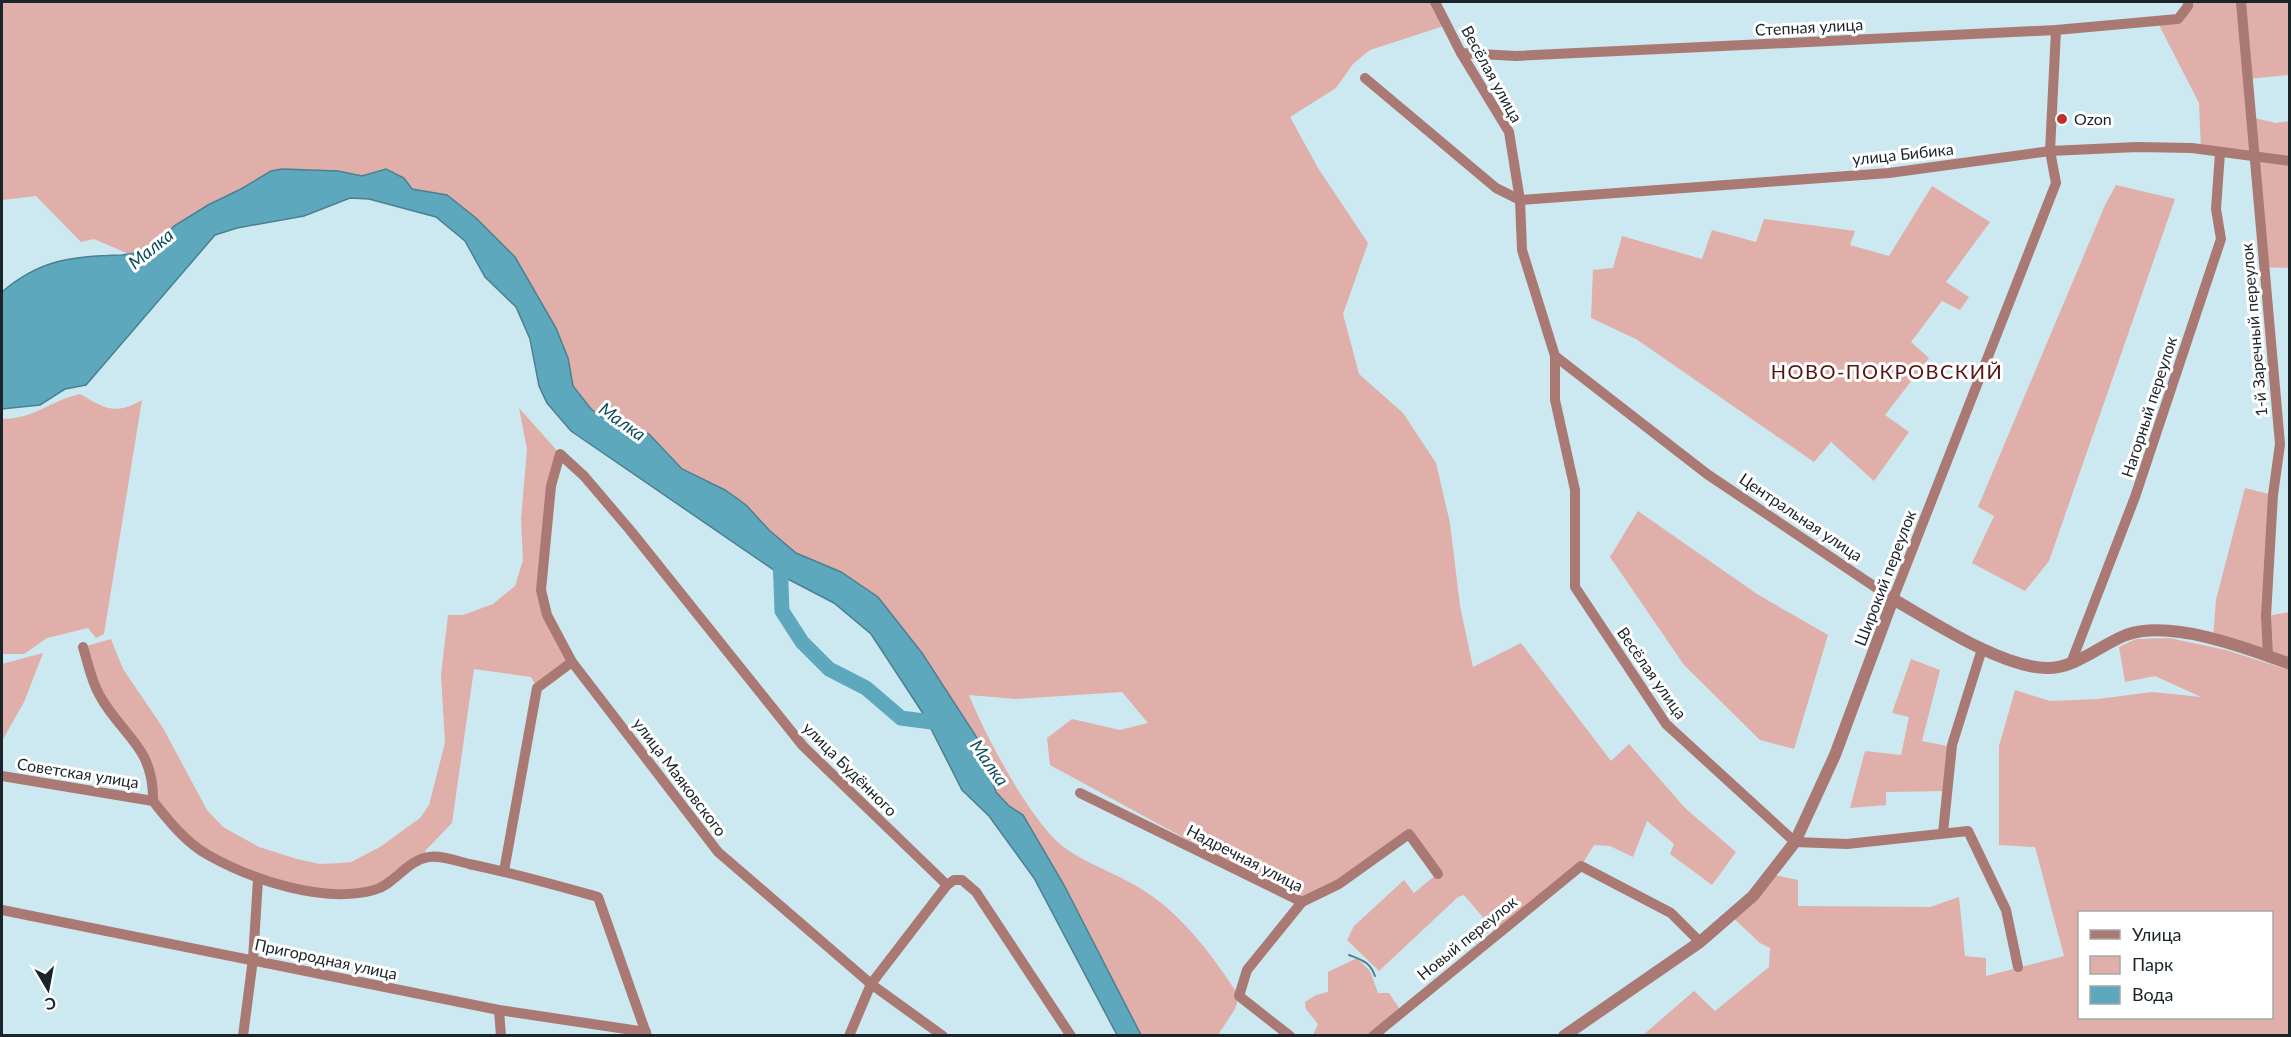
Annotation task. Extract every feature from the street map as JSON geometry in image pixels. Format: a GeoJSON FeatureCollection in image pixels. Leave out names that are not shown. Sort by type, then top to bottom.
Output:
{"type":"FeatureCollection","features":[{"type":"Feature","properties":{"kind":"street","name":"Весёлая улица"},"geometry":{"type":"LineString","coordinates":[[1435,2],[1461,53],[1509,132],[1520,200],[1522,250],[1555,356],[1555,400],[1575,490],[1575,587],[1666,724],[1795,842]]}},
{"type":"Feature","properties":{"kind":"street","name":"Степная улица"},"geometry":{"type":"LineString","coordinates":[[1461,53],[1516,56],[2158,23],[2178,20],[2188,6],[2188,2]]}},
{"type":"Feature","properties":{"kind":"street","name":"1-й Заречный переулок"},"geometry":{"type":"LineString","coordinates":[[2241,2],[2253,156],[2285,444],[2273,495],[2266,616],[2268,656]]}},
{"type":"Feature","properties":{"kind":"street","name":"Широкий переулок"},"geometry":{"type":"LineString","coordinates":[[1564,1035],[1700,942],[1753,896],[1795,842],[1835,755],[1893,599],[2056,183],[2050,152],[2056,30]]}},
{"type":"Feature","properties":{"kind":"street"},"geometry":{"type":"LineString","coordinates":[[1365,78],[1496,188],[1520,200]]}},
{"type":"Feature","properties":{"kind":"street","name":"улица Бибика"},"geometry":{"type":"LineString","coordinates":[[1520,200],[1889,173],[2050,152],[2137,147],[2192,148],[2289,161]]}},
{"type":"Feature","properties":{"kind":"street","name":"Нагорный переулок"},"geometry":{"type":"LineString","coordinates":[[2071,663],[2135,497],[2221,239],[2216,209],[2220,153]]}},
{"type":"Feature","properties":{"kind":"street","name":"Центральная улица"},"geometry":{"type":"LineString","coordinates":[[1555,356],[1618,408],[1707,474],[1893,599],[1982,649],[2045,668],[2071,663],[2124,635],[2140,632],[2197,634],[2289,664]]}},
{"type":"Feature","properties":{"kind":"street","name":"улица Маяковского"},"geometry":{"type":"LineString","coordinates":[[560,454],[551,486],[541,590],[547,615],[572,662],[718,852],[871,984],[943,1035]]}},
{"type":"Feature","properties":{"kind":"street","name":"улица Будённого"},"geometry":{"type":"LineString","coordinates":[[560,454],[584,476],[630,530],[803,746],[947,885]]}},
{"type":"Feature","properties":{"kind":"street"},"geometry":{"type":"LineString","coordinates":[[83,647],[100,698],[133,738],[147,763],[153,782],[153,801]]}},
{"type":"Feature","properties":{"kind":"street"},"geometry":{"type":"LineString","coordinates":[[1943,833],[1952,745],[1982,649]]}},
{"type":"Feature","properties":{"kind":"street"},"geometry":{"type":"LineString","coordinates":[[504,871],[537,688],[572,662]]}},
{"type":"Feature","properties":{"kind":"street","name":"Советская улица"},"geometry":{"type":"LineString","coordinates":[[2,776],[153,801],[175,828],[207,854],[258,880],[324,893],[354,894],[377,889],[408,866],[428,857],[504,871],[598,897],[646,1034]]}},
{"type":"Feature","properties":{"kind":"street","name":"Надречная улица"},"geometry":{"type":"LineString","coordinates":[[1080,793],[1302,902],[1247,970],[1239,996],[1290,1035]]}},
{"type":"Feature","properties":{"kind":"street"},"geometry":{"type":"LineString","coordinates":[[1795,842],[1847,844],[1968,831],[2006,910],[2018,967]]}},
{"type":"Feature","properties":{"kind":"street"},"geometry":{"type":"LineString","coordinates":[[1302,902],[1339,884],[1409,834],[1438,874]]}},
{"type":"Feature","properties":{"kind":"street","name":"Новый переулок"},"geometry":{"type":"LineString","coordinates":[[1373,1035],[1581,866],[1671,913],[1700,942]]}},
{"type":"Feature","properties":{"kind":"street"},"geometry":{"type":"LineString","coordinates":[[243,1035],[253,959],[258,880]]}},
{"type":"Feature","properties":{"kind":"street"},"geometry":{"type":"LineString","coordinates":[[849,1035],[871,984],[947,885],[954,880],[962,880],[976,891],[1071,1035]]}},
{"type":"Feature","properties":{"kind":"street","name":"Пригородная улица"},"geometry":{"type":"LineString","coordinates":[[2,910],[499,1010],[646,1034]]}},
{"type":"Feature","properties":{"kind":"street"},"geometry":{"type":"LineString","coordinates":[[499,1010],[501,1035]]}},
{"type":"Feature","properties":{"kind":"green space"},"geometry":{"type":"Polygon","coordinates":[[[2,2],[1435,2],[1447,25],[1370,50],[1353,64],[1336,88],[1290,117],[1318,168],[1368,243],[1343,314],[1359,374],[1403,413],[1436,463],[1450,523],[1460,606],[1473,667],[1521,643],[1611,761],[1629,744],[1685,808],[1736,852],[1712,885],[1670,854],[1674,844],[1647,821],[1633,857],[1610,846],[1594,845],[1581,866],[1497,934],[1464,895],[1458,897],[1379,971],[1347,940],[1354,926],[1404,880],[1414,893],[1437,874],[1409,834],[1302,902],[1050,765],[1047,738],[1072,719],[1120,730],[1148,723],[1122,692],[1015,699],[969,695],[1010,777],[1052,836],[1074,854],[1154,897],[1182,922],[1207,950],[1239,996],[1235,1009],[1218,1035],[1141,1035],[1023,815],[1009,806],[996,792],[981,744],[922,653],[878,597],[841,572],[796,553],[769,530],[746,505],[682,469],[649,434],[604,418],[591,409],[573,386],[568,358],[556,328],[515,257],[476,218],[447,195],[412,189],[404,178],[386,169],[362,176],[338,171],[294,169],[271,171],[208,205],[174,226],[149,252],[129,254],[94,239],[81,242],[36,196],[2,200],[2,2]]]}},
{"type":"Feature","properties":{"kind":"green space"},"geometry":{"type":"Polygon","coordinates":[[[2188,2],[2289,2],[2289,75],[2248,79],[2250,117],[2276,123],[2289,121],[2289,268],[2263,267],[2253,156],[2201,150],[2199,103],[2158,23],[2178,19],[2188,2]]]}},
{"type":"Feature","properties":{"kind":"green space"},"geometry":{"type":"Polygon","coordinates":[[[2116,185],[2175,199],[2049,561],[2025,591],[1972,563],[1994,516],[1978,507],[2105,205],[2116,185]]]}},
{"type":"Feature","properties":{"kind":"green space"},"geometry":{"type":"Polygon","coordinates":[[[1932,186],[1990,222],[1946,282],[1969,297],[1960,310],[1942,301],[1911,342],[1929,358],[1885,415],[1909,432],[1874,481],[1831,442],[1814,462],[1636,339],[1591,318],[1593,270],[1613,268],[1622,236],[1702,259],[1712,230],[1756,242],[1764,219],[1855,231],[1850,245],[1889,256],[1932,186]]]}},
{"type":"Feature","properties":{"kind":"green space"},"geometry":{"type":"Polygon","coordinates":[[[80,394],[103,406],[117,409],[142,400],[104,634],[96,638],[88,628],[47,638],[24,654],[2,654],[2,419],[25,416],[80,394]]]}},
{"type":"Feature","properties":{"kind":"green space"},"geometry":{"type":"Polygon","coordinates":[[[519,408],[560,454],[541,590],[572,662],[537,688],[531,677],[474,669],[452,823],[425,851],[428,857],[377,889],[354,894],[258,880],[207,854],[153,801],[147,763],[101,698],[83,647],[111,639],[123,669],[163,728],[207,810],[223,827],[259,847],[320,864],[351,862],[380,847],[420,818],[429,805],[445,743],[441,675],[448,615],[463,615],[493,604],[515,586],[523,560],[521,519],[527,449],[519,408]]]}},
{"type":"Feature","properties":{"kind":"green space"},"geometry":{"type":"Polygon","coordinates":[[[2245,488],[2273,495],[2267,616],[2289,612],[2289,664],[2213,638],[2216,600],[2245,488]]]}},
{"type":"Feature","properties":{"kind":"green space"},"geometry":{"type":"Polygon","coordinates":[[[1638,511],[1757,594],[1828,635],[1794,749],[1760,740],[1684,665],[1610,557],[1638,511]]]}},
{"type":"Feature","properties":{"kind":"green space"},"geometry":{"type":"Polygon","coordinates":[[[2169,638],[2226,650],[2289,670],[2289,1035],[1642,1036],[1694,991],[1715,1011],[1769,967],[1770,948],[1760,943],[1730,915],[1770,874],[1798,880],[1798,906],[1930,907],[1959,897],[1965,956],[1986,958],[1986,976],[2064,956],[2035,847],[1999,845],[1999,746],[2015,690],[2050,701],[2098,699],[2152,692],[2201,697],[2155,676],[2125,682],[2119,647],[2136,639],[2169,638]]]}},
{"type":"Feature","properties":{"kind":"green space"},"geometry":{"type":"Polygon","coordinates":[[[43,653],[24,702],[2,741],[2,664],[43,653]]]}},
{"type":"Feature","properties":{"kind":"green space"},"geometry":{"type":"Polygon","coordinates":[[[1911,659],[1940,670],[1922,741],[1947,746],[1951,751],[1947,791],[1886,792],[1886,805],[1850,808],[1865,751],[1901,755],[1909,717],[1892,713],[1911,659]]]}},
{"type":"Feature","properties":{"kind":"green space"},"geometry":{"type":"Polygon","coordinates":[[[1357,958],[1370,971],[1378,993],[1389,993],[1401,1011],[1373,1035],[1313,1035],[1318,1024],[1306,1009],[1305,1002],[1316,995],[1328,992],[1328,972],[1357,958]]]}},
{"type":"Feature","properties":{"kind":"water"},"geometry":{"type":"Polygon","coordinates":[[[282,169],[338,171],[362,176],[386,169],[404,178],[412,189],[447,195],[476,218],[515,257],[556,328],[568,358],[573,386],[591,409],[604,418],[635,426],[649,434],[682,469],[725,490],[746,505],[769,530],[796,553],[841,572],[878,597],[922,653],[981,744],[996,792],[1009,806],[1023,815],[1064,885],[1141,1035],[1117,1035],[1034,878],[989,816],[962,790],[924,715],[871,634],[834,603],[784,577],[571,431],[547,403],[539,386],[530,339],[516,307],[485,277],[465,241],[436,217],[369,199],[350,198],[304,216],[237,228],[215,235],[86,385],[65,389],[40,405],[2,409],[2,292],[30,272],[58,262],[73,258],[149,252],[174,226],[271,171],[282,169]]]}},
{"type":"Feature","properties":{"kind":"waterway"},"geometry":{"type":"LineString","coordinates":[[780,558],[782,611],[802,642],[829,669],[866,688],[901,718],[939,723]]}},
{"type":"Feature","properties":{"kind":"waterway"},"geometry":{"type":"LineString","coordinates":[[1349,955],[1362,960],[1375,976]]}},
{"type":"Feature","properties":{"kind":"place","name":"Ozon"},"geometry":{"type":"Point","coordinates":[2062,119]}},
{"type":"Feature","properties":{"kind":"district","name":"НОВО-ПОКРОВСКИЙ"},"geometry":{"type":"Point","coordinates":[1887,372]}},
{"type":"Feature","properties":{"kind":"water label","name":"Малка"},"geometry":{"type":"Point","coordinates":[151,249]}},
{"type":"Feature","properties":{"kind":"water label","name":"Малка"},"geometry":{"type":"Point","coordinates":[622,422]}},
{"type":"Feature","properties":{"kind":"water label","name":"Малка"},"geometry":{"type":"Point","coordinates":[989,763]}}]}
